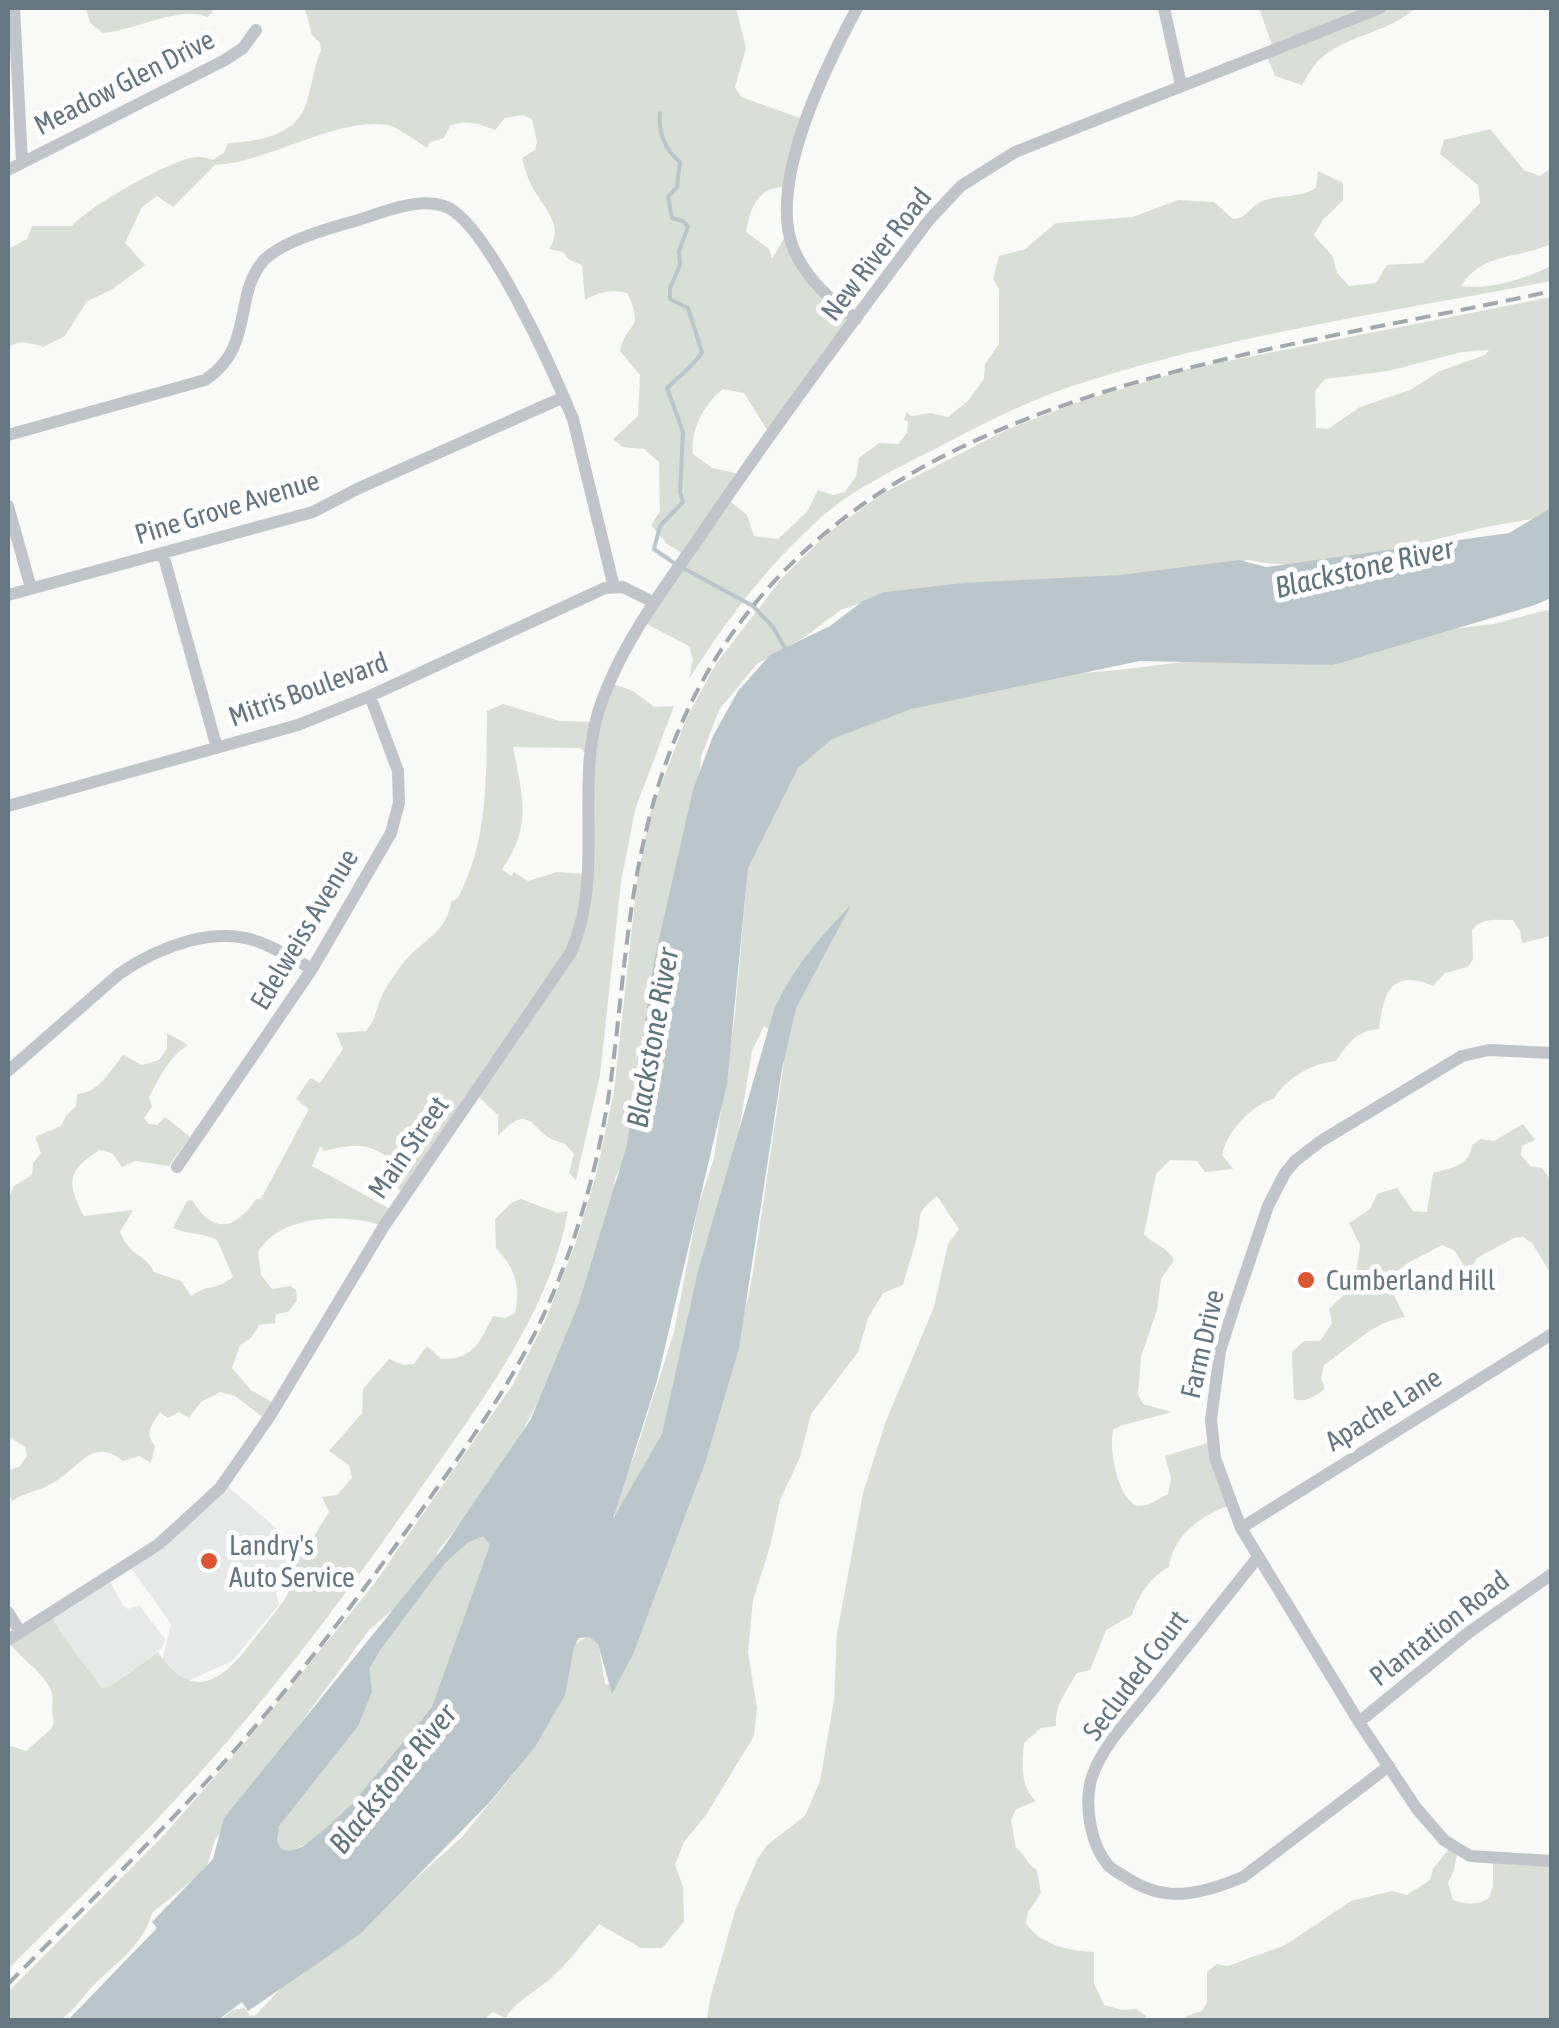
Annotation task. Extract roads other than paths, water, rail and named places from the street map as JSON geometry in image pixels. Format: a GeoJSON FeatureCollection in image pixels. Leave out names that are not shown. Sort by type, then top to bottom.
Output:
{"type":"FeatureCollection","features":[{"type":"Feature","properties":{"kind":"street"},"geometry":{"type":"LineString","coordinates":[[14,8],[22,162]]}},
{"type":"Feature","properties":{"kind":"street"},"geometry":{"type":"LineString","coordinates":[[856,319],[826,297],[803,269],[788,232],[786,196],[815,99],[857,8]]}},
{"type":"Feature","properties":{"kind":"street"},"geometry":{"type":"LineString","coordinates":[[1164,8],[1181,85]]}},
{"type":"Feature","properties":{"kind":"street","name":"New River Road"},"geometry":{"type":"LineString","coordinates":[[670,577],[929,220],[978,174],[1030,145],[1380,8]]}},
{"type":"Feature","properties":{"kind":"street","name":"Meadow Glen Drive"},"geometry":{"type":"LineString","coordinates":[[8,170],[225,60],[243,48],[256,30]]}},
{"type":"Feature","properties":{"kind":"street"},"geometry":{"type":"LineString","coordinates":[[8,435],[205,380],[226,363],[234,350],[255,275],[271,254],[322,230],[428,202],[458,212],[490,254],[519,304],[564,397],[578,436],[614,587],[653,602]]}},
{"type":"Feature","properties":{"kind":"street","name":"Pine Grove Avenue"},"geometry":{"type":"LineString","coordinates":[[8,595],[314,512],[374,481],[564,397]]}},
{"type":"Feature","properties":{"kind":"street"},"geometry":{"type":"LineString","coordinates":[[8,506],[30,588]]}},
{"type":"Feature","properties":{"kind":"street"},"geometry":{"type":"LineString","coordinates":[[163,554],[217,748]]}},
{"type":"Feature","properties":{"kind":"street","name":"Main Street"},"geometry":{"type":"LineString","coordinates":[[14,1636],[159,1544],[220,1488],[270,1416],[384,1226],[571,952],[586,907],[592,732],[623,654],[670,577]]}},
{"type":"Feature","properties":{"kind":"street","name":"Mitris Boulevard"},"geometry":{"type":"LineString","coordinates":[[8,806],[298,725],[604,588],[614,587]]}},
{"type":"Feature","properties":{"kind":"street","name":"Edelweiss Avenue"},"geometry":{"type":"LineString","coordinates":[[177,1167],[312,969],[391,833],[400,788],[395,756],[370,696]]}},
{"type":"Feature","properties":{"kind":"street"},"geometry":{"type":"LineString","coordinates":[[8,1072],[120,974],[166,948],[212,938],[242,937],[312,969]]}},
{"type":"Feature","properties":{"kind":"street","name":"Farm Drive"},"geometry":{"type":"LineString","coordinates":[[1552,1053],[1489,1050],[1462,1056],[1321,1141],[1284,1173],[1268,1206],[1220,1351],[1211,1420],[1215,1458],[1241,1528],[1360,1722],[1425,1819],[1470,1856],[1552,1861]]}},
{"type":"Feature","properties":{"kind":"street","name":"Apache Lane"},"geometry":{"type":"LineString","coordinates":[[1241,1528],[1552,1334]]}},
{"type":"Feature","properties":{"kind":"street","name":"Secluded Court"},"geometry":{"type":"LineString","coordinates":[[1258,1557],[1112,1741],[1091,1780],[1089,1816],[1094,1838],[1108,1864],[1160,1894],[1218,1887],[1243,1876],[1389,1766]]}},
{"type":"Feature","properties":{"kind":"street","name":"Plantation Road"},"geometry":{"type":"LineString","coordinates":[[1360,1722],[1468,1633],[1552,1574]]}},
{"type":"Feature","properties":{"kind":"street"},"geometry":{"type":"LineString","coordinates":[[8,1612],[14,1636]]}},
{"type":"Feature","properties":{"kind":"water","name":"Blackstone River"},"geometry":{"type":"Polygon","coordinates":[[[1551,508],[1551,598],[1333,665],[1140,661],[911,709],[832,739],[798,768],[748,868],[727,1084],[657,1381],[613,1519],[662,1434],[698,1271],[774,1010],[808,954],[851,905],[796,1008],[782,1069],[739,1348],[705,1463],[633,1654],[612,1694],[598,1644],[590,1637],[579,1638],[565,1695],[535,1747],[489,1803],[360,1934],[248,2011],[242,2002],[218,2020],[68,2020],[157,1928],[152,1922],[213,1859],[224,1818],[443,1548],[531,1419],[579,1303],[627,1145],[654,961],[693,790],[713,736],[738,691],[770,655],[830,626],[863,601],[885,592],[964,583],[1120,575],[1239,560],[1266,567],[1509,533],[1551,508]],[[483,1536],[467,1543],[445,1563],[381,1649],[369,1669],[372,1692],[358,1726],[279,1826],[277,1841],[281,1849],[302,1847],[353,1803],[432,1707],[490,1545],[483,1536]]]}},
{"type":"Feature","properties":{"kind":"waterway"},"geometry":{"type":"LineString","coordinates":[[660,113],[664,140],[680,162],[677,187],[668,197],[672,218],[688,227],[670,299],[688,308],[702,352],[667,388],[683,432],[683,502],[660,526],[654,549],[674,563]]}},
{"type":"Feature","properties":{"kind":"waterway"},"geometry":{"type":"LineString","coordinates":[[683,568],[753,606],[773,627],[786,650]]}},
{"type":"Feature","properties":{"kind":"railway"},"geometry":{"type":"LineString","coordinates":[[8,1984],[135,1857],[264,1716],[418,1515],[521,1359],[560,1277],[594,1170],[610,1087],[629,924],[647,827],[701,684],[782,573],[885,490],[1005,428],[1136,382],[1275,348],[1552,291]]}},
{"type":"Feature","properties":{"kind":"place","name":"Cumberland Hill"},"geometry":{"type":"Point","coordinates":[1306,1280]}},
{"type":"Feature","properties":{"kind":"place","name":"Landry's Auto Service"},"geometry":{"type":"Point","coordinates":[209,1561]}}]}
